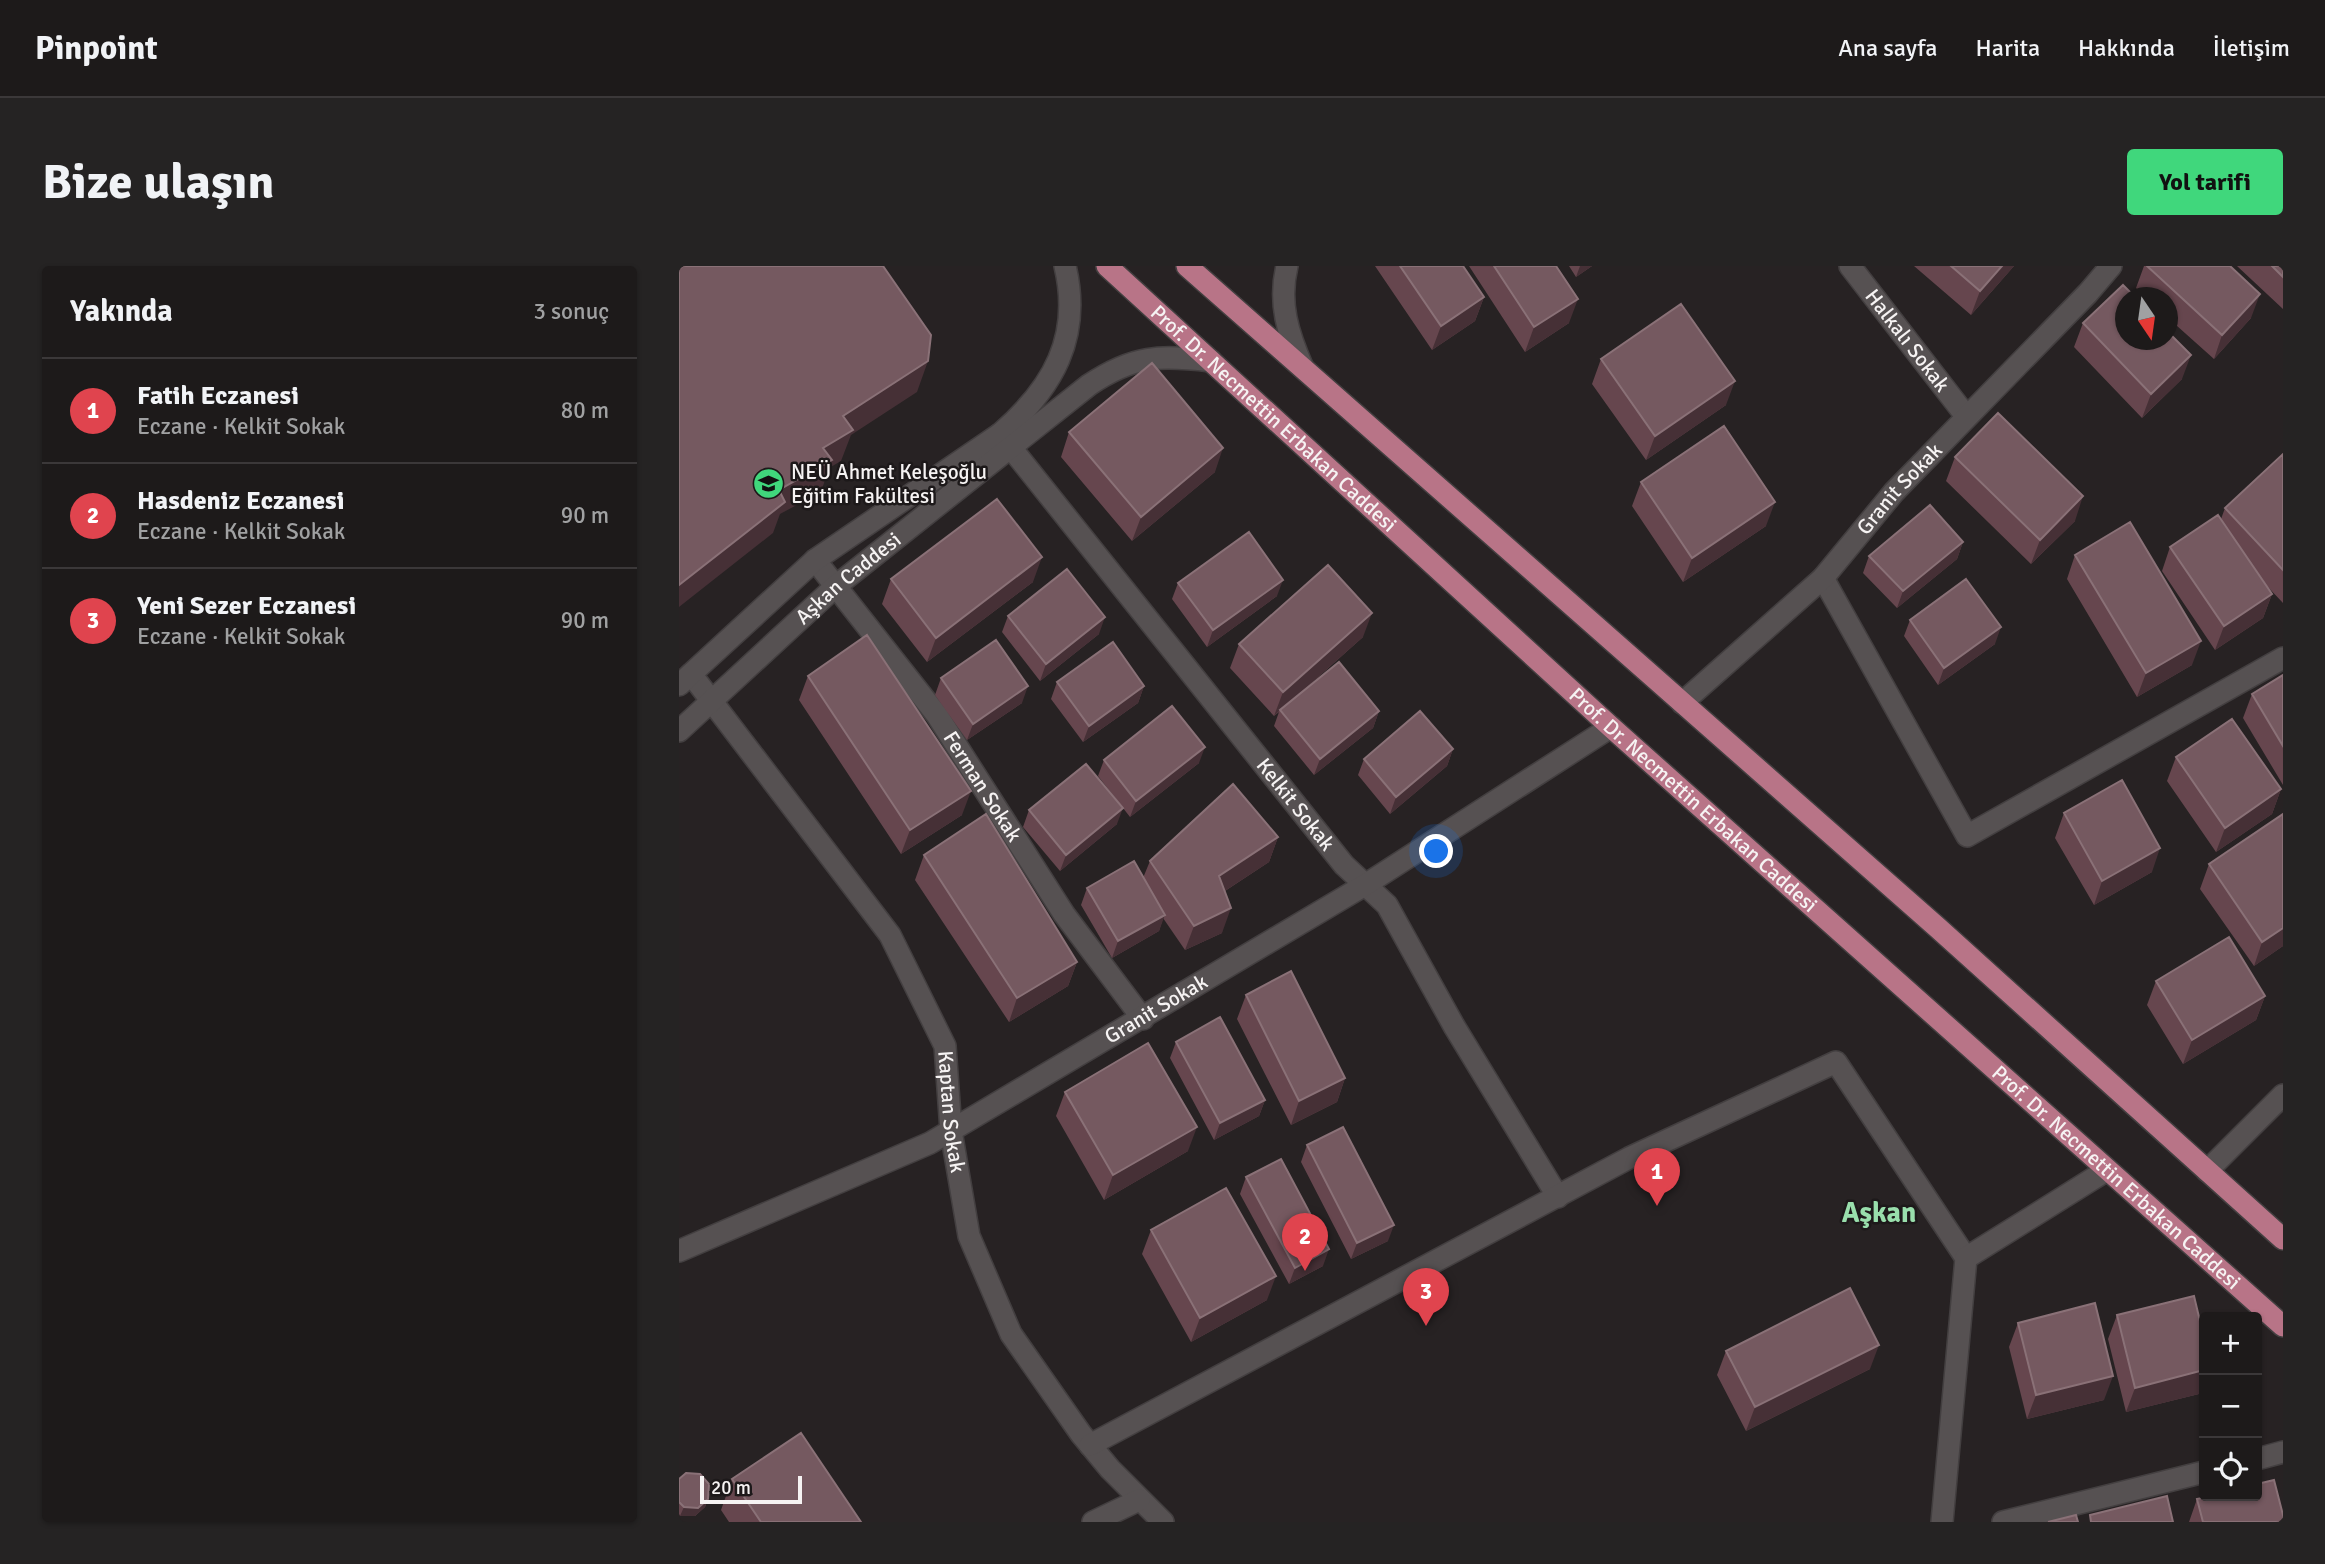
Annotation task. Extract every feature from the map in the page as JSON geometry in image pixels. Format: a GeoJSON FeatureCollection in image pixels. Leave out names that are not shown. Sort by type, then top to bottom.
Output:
{"type":"FeatureCollection","features":[{"type":"Feature","properties":{"kind":"main road","name":"Prof. Dr. Necmettin Erbakan Caddesi"},"geometry":{"type":"LineString","coordinates":[[1107,266],[1611,727],[2283,1326]]}},
{"type":"Feature","properties":{"kind":"main road"},"geometry":{"type":"LineString","coordinates":[[1187,266],[2283,1239]]}},
{"type":"Feature","properties":{"kind":"street","name":"Aşkan Caddesi"},"geometry":{"type":"LineString","coordinates":[[679,731],[836,586],[1006,442],[1059,362],[1072,296],[1065,266]]}},
{"type":"Feature","properties":{"kind":"street"},"geometry":{"type":"LineString","coordinates":[[1287,266],[1283,299],[1285,321],[1303,368]]}},
{"type":"Feature","properties":{"kind":"street","name":"Halkalı Sokak"},"geometry":{"type":"LineString","coordinates":[[1850,266],[1966,416]]}},
{"type":"Feature","properties":{"kind":"street","name":"Granit Sokak"},"geometry":{"type":"LineString","coordinates":[[1682,703],[1823,578],[1894,492],[2088,293],[2111,266]]}},
{"type":"Feature","properties":{"kind":"street","name":"Aşkan Caddesi"},"geometry":{"type":"LineString","coordinates":[[685,679],[815,560],[1006,442],[1116,368],[1147,358],[1173,357],[1211,361]]}},
{"type":"Feature","properties":{"kind":"street","name":"Kelkit Sokak"},"geometry":{"type":"LineString","coordinates":[[1006,442],[1344,865],[1387,905],[1454,1026],[1558,1197]]}},
{"type":"Feature","properties":{"kind":"street","name":"Ferman Sokak"},"geometry":{"type":"LineString","coordinates":[[815,560],[937,715],[1064,914],[1143,1019]]}},
{"type":"Feature","properties":{"kind":"street"},"geometry":{"type":"LineString","coordinates":[[1823,578],[1967,836],[2283,658]]}},
{"type":"Feature","properties":{"kind":"street","name":"Kaptan Sokak"},"geometry":{"type":"LineString","coordinates":[[685,679],[712,701],[890,934],[945,1046],[951,1131],[969,1236],[1006,1322],[1090,1445],[1139,1500],[1163,1522]]}},
{"type":"Feature","properties":{"kind":"street","name":"Granit Sokak"},"geometry":{"type":"LineString","coordinates":[[679,1251],[930,1143],[1366,885],[1611,727]]}},
{"type":"Feature","properties":{"kind":"street"},"geometry":{"type":"LineString","coordinates":[[1090,1445],[1629,1158],[1836,1062],[1965,1258],[1942,1522]]}},
{"type":"Feature","properties":{"kind":"street"},"geometry":{"type":"LineString","coordinates":[[2207,1171],[2283,1095]]}},
{"type":"Feature","properties":{"kind":"street"},"geometry":{"type":"LineString","coordinates":[[1965,1258],[2107,1170]]}},
{"type":"Feature","properties":{"kind":"street"},"geometry":{"type":"LineString","coordinates":[[2262,1458],[2283,1452]]}},
{"type":"Feature","properties":{"kind":"street"},"geometry":{"type":"LineString","coordinates":[[2004,1522],[2199,1473]]}},
{"type":"Feature","properties":{"kind":"street"},"geometry":{"type":"LineString","coordinates":[[1093,1522],[1139,1500]]}},
{"type":"Feature","properties":{"kind":"building","name":"NEÜ Ahmet Keleşoğlu Eğitim Fakültesi"},"geometry":{"type":"Polygon","coordinates":[[[683,266],[883,266],[931,335],[928,361],[843,416],[853,430],[823,448],[832,460],[779,490],[785,502],[679,585],[679,269],[683,266]]]}},
{"type":"Feature","properties":{"kind":"building"},"geometry":{"type":"Polygon","coordinates":[[[1400,266],[1463,266],[1484,297],[1441,326],[1400,266]]]}},
{"type":"Feature","properties":{"kind":"building"},"geometry":{"type":"Polygon","coordinates":[[[1494,266],[1556,266],[1578,299],[1534,327],[1494,266]]]}},
{"type":"Feature","properties":{"kind":"building"},"geometry":{"type":"Polygon","coordinates":[[[1951,266],[2002,266],[1980,291],[1951,266]]]}},
{"type":"Feature","properties":{"kind":"building"},"geometry":{"type":"Polygon","coordinates":[[[2147,266],[2230,266],[2260,294],[2222,335],[2178,295],[2178,287],[2170,287],[2147,266]]]}},
{"type":"Feature","properties":{"kind":"building"},"geometry":{"type":"Polygon","coordinates":[[[2272,266],[2283,266],[2283,277],[2272,266]]]}},
{"type":"Feature","properties":{"kind":"building"},"geometry":{"type":"Polygon","coordinates":[[[2115,293],[2115,350],[2178,350],[2178,342],[2191,355],[2151,394],[2083,323],[2115,293]]]}},
{"type":"Feature","properties":{"kind":"building"},"geometry":{"type":"Polygon","coordinates":[[[1681,304],[1735,381],[1655,436],[1601,359],[1681,304]]]}},
{"type":"Feature","properties":{"kind":"building"},"geometry":{"type":"Polygon","coordinates":[[[1152,363],[1223,448],[1141,517],[1069,432],[1152,363]]]}},
{"type":"Feature","properties":{"kind":"building"},"geometry":{"type":"Polygon","coordinates":[[[1998,413],[2083,496],[2040,540],[1955,457],[1998,413]]]}},
{"type":"Feature","properties":{"kind":"building"},"geometry":{"type":"Polygon","coordinates":[[[1724,426],[1775,502],[1692,558],[1641,482],[1724,426]]]}},
{"type":"Feature","properties":{"kind":"building"},"geometry":{"type":"Polygon","coordinates":[[[2283,454],[2283,570],[2225,508],[2283,454]]]}},
{"type":"Feature","properties":{"kind":"building"},"geometry":{"type":"Polygon","coordinates":[[[997,499],[1042,557],[936,638],[891,579],[997,499]]]}},
{"type":"Feature","properties":{"kind":"building"},"geometry":{"type":"Polygon","coordinates":[[[1930,505],[1963,542],[1903,591],[1869,556],[1930,505]]]}},
{"type":"Feature","properties":{"kind":"building"},"geometry":{"type":"Polygon","coordinates":[[[2218,515],[2272,594],[2224,626],[2170,547],[2218,515]]]}},
{"type":"Feature","properties":{"kind":"building"},"geometry":{"type":"Polygon","coordinates":[[[2130,522],[2201,641],[2146,673],[2075,555],[2130,522]]]}},
{"type":"Feature","properties":{"kind":"building"},"geometry":{"type":"Polygon","coordinates":[[[1249,532],[1283,580],[1213,630],[1178,583],[1249,532]]]}},
{"type":"Feature","properties":{"kind":"building"},"geometry":{"type":"Polygon","coordinates":[[[1328,565],[1372,613],[1283,692],[1239,644],[1328,565]]]}},
{"type":"Feature","properties":{"kind":"building"},"geometry":{"type":"Polygon","coordinates":[[[1067,569],[1105,617],[1046,664],[1008,616],[1067,569]]]}},
{"type":"Feature","properties":{"kind":"building"},"geometry":{"type":"Polygon","coordinates":[[[1966,579],[2001,627],[1944,668],[1910,620],[1966,579]]]}},
{"type":"Feature","properties":{"kind":"building"},"geometry":{"type":"Polygon","coordinates":[[[867,635],[971,791],[910,830],[808,676],[867,635]]]}},
{"type":"Feature","properties":{"kind":"building"},"geometry":{"type":"Polygon","coordinates":[[[996,640],[1028,686],[973,724],[941,678],[996,640]]]}},
{"type":"Feature","properties":{"kind":"building"},"geometry":{"type":"Polygon","coordinates":[[[1113,642],[1144,686],[1089,726],[1057,682],[1113,642]]]}},
{"type":"Feature","properties":{"kind":"building"},"geometry":{"type":"Polygon","coordinates":[[[1339,662],[1379,711],[1320,759],[1280,710],[1339,662]]]}},
{"type":"Feature","properties":{"kind":"building"},"geometry":{"type":"Polygon","coordinates":[[[2283,675],[2283,746],[2252,694],[2283,675]]]}},
{"type":"Feature","properties":{"kind":"building"},"geometry":{"type":"Polygon","coordinates":[[[1172,706],[1205,747],[1136,801],[1104,760],[1172,706]]]}},
{"type":"Feature","properties":{"kind":"building"},"geometry":{"type":"Polygon","coordinates":[[[1420,711],[1453,749],[1396,797],[1364,759],[1420,711]]]}},
{"type":"Feature","properties":{"kind":"building"},"geometry":{"type":"Polygon","coordinates":[[[2232,719],[2281,789],[2225,828],[2176,757],[2232,719]]]}},
{"type":"Feature","properties":{"kind":"building"},"geometry":{"type":"Polygon","coordinates":[[[1086,764],[1123,808],[1066,855],[1029,810],[1086,764]]]}},
{"type":"Feature","properties":{"kind":"building"},"geometry":{"type":"Polygon","coordinates":[[[2122,780],[2160,848],[2102,881],[2064,813],[2122,780]]]}},
{"type":"Feature","properties":{"kind":"building"},"geometry":{"type":"Polygon","coordinates":[[[1233,784],[1278,837],[1219,876],[1231,908],[1194,926],[1150,861],[1233,784]]]}},
{"type":"Feature","properties":{"kind":"building"},"geometry":{"type":"Polygon","coordinates":[[[986,814],[1077,962],[1017,998],[924,855],[986,814]]]}},
{"type":"Feature","properties":{"kind":"building"},"geometry":{"type":"Polygon","coordinates":[[[2283,814],[2283,928],[2262,942],[2209,864],[2283,814]]]}},
{"type":"Feature","properties":{"kind":"building"},"geometry":{"type":"Polygon","coordinates":[[[1134,861],[1165,915],[1118,941],[1087,888],[1134,861]]]}},
{"type":"Feature","properties":{"kind":"building"},"geometry":{"type":"Polygon","coordinates":[[[2229,937],[2265,996],[2192,1040],[2156,981],[2229,937]]]}},
{"type":"Feature","properties":{"kind":"building"},"geometry":{"type":"Polygon","coordinates":[[[1291,971],[1345,1078],[1299,1101],[1246,995],[1291,971]]]}},
{"type":"Feature","properties":{"kind":"building"},"geometry":{"type":"Polygon","coordinates":[[[1220,1017],[1265,1100],[1220,1123],[1176,1042],[1220,1017]]]}},
{"type":"Feature","properties":{"kind":"building"},"geometry":{"type":"Polygon","coordinates":[[[1148,1043],[1197,1127],[1113,1175],[1065,1092],[1148,1043]]]}},
{"type":"Feature","properties":{"kind":"building"},"geometry":{"type":"Polygon","coordinates":[[[1343,1127],[1394,1225],[1357,1243],[1307,1145],[1343,1127]]]}},
{"type":"Feature","properties":{"kind":"building"},"geometry":{"type":"Polygon","coordinates":[[[1281,1159],[1329,1249],[1295,1268],[1246,1177],[1281,1159]]]}},
{"type":"Feature","properties":{"kind":"building"},"geometry":{"type":"Polygon","coordinates":[[[1226,1188],[1276,1276],[1200,1318],[1151,1230],[1226,1188]]]}},
{"type":"Feature","properties":{"kind":"building"},"geometry":{"type":"Polygon","coordinates":[[[1850,1288],[1879,1345],[1755,1407],[1726,1351],[1850,1288]]]}},
{"type":"Feature","properties":{"kind":"building"},"geometry":{"type":"Polygon","coordinates":[[[2194,1296],[2199,1317],[2199,1371],[2135,1388],[2117,1315],[2194,1296]]]}},
{"type":"Feature","properties":{"kind":"building"},"geometry":{"type":"Polygon","coordinates":[[[2095,1303],[2113,1376],[2036,1395],[2018,1323],[2095,1303]]]}},
{"type":"Feature","properties":{"kind":"building"},"geometry":{"type":"Polygon","coordinates":[[[801,1433],[861,1522],[761,1522],[732,1479],[801,1433]]]}},
{"type":"Feature","properties":{"kind":"building"},"geometry":{"type":"Polygon","coordinates":[[[686,1473],[700,1474],[709,1484],[708,1499],[698,1508],[684,1507],[679,1502],[679,1479],[686,1473]]]}},
{"type":"Feature","properties":{"kind":"building"},"geometry":{"type":"Polygon","coordinates":[[[2274,1480],[2283,1522],[2203,1522],[2197,1499],[2262,1501],[2262,1483],[2274,1480]]]}},
{"type":"Feature","properties":{"kind":"building"},"geometry":{"type":"Polygon","coordinates":[[[2167,1496],[2173,1522],[2091,1522],[2090,1515],[2167,1496]]]}},
{"type":"Feature","properties":{"kind":"building"},"geometry":{"type":"Polygon","coordinates":[[[2076,1515],[2078,1522],[2048,1522],[2076,1515]]]}},
{"type":"Feature","properties":{"kind":"place","name":"NEÜ Ahmet Keleşoğlu Eğitim Fakültesi"},"geometry":{"type":"Point","coordinates":[768,484]}},
{"type":"Feature","properties":{"kind":"place","name":"Fatih Eczanesi"},"geometry":{"type":"Point","coordinates":[1657,1206]}},
{"type":"Feature","properties":{"kind":"place","name":"Hasdeniz Eczanesi"},"geometry":{"type":"Point","coordinates":[1305,1271]}},
{"type":"Feature","properties":{"kind":"place","name":"Yeni Sezer Eczanesi"},"geometry":{"type":"Point","coordinates":[1426,1326]}},
{"type":"Feature","properties":{"kind":"district","name":"Aşkan"},"geometry":{"type":"Point","coordinates":[1879,1212]}}]}
